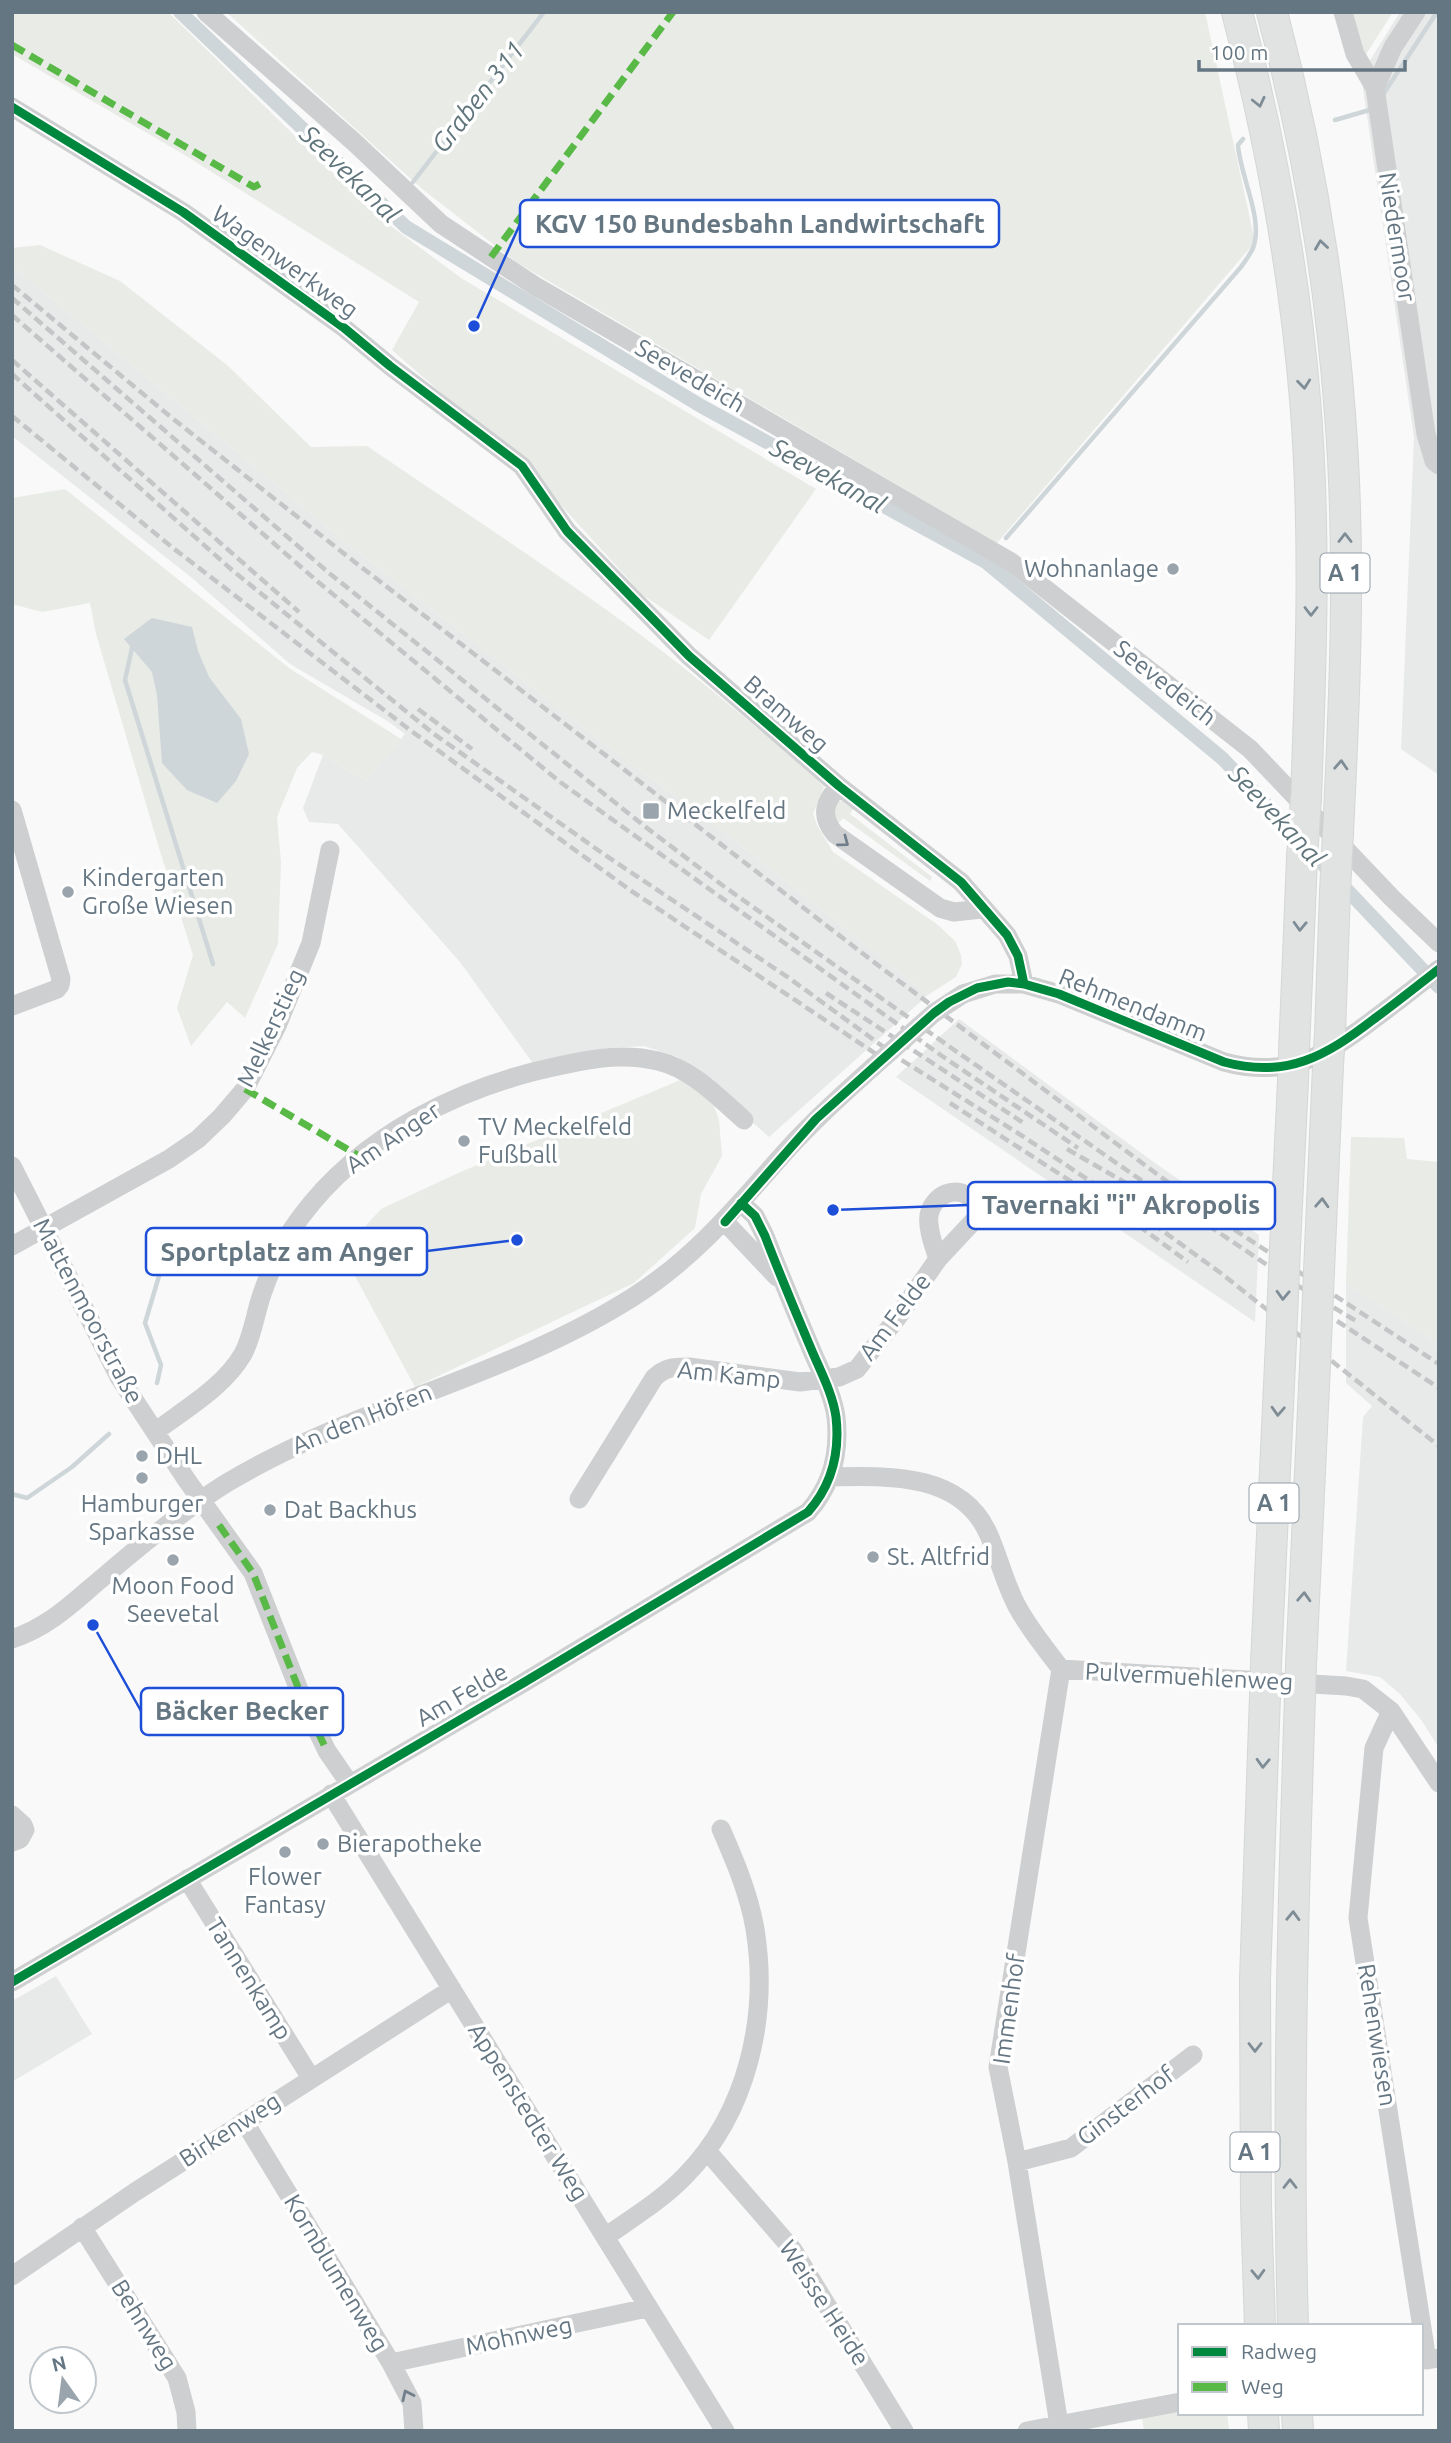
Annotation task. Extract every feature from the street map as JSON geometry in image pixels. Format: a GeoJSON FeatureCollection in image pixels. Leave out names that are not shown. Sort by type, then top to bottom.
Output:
{"type":"FeatureCollection","features":[{"type":"Feature","properties":{"kind":"highway","name":"A 1"},"geometry":{"type":"LineString","coordinates":[[1237,12],[1269,148],[1284,231],[1305,400],[1311,508],[1311,645],[1306,798],[1266,1664],[1255,1979],[1256,2207],[1260,2324]]}},
{"type":"Feature","properties":{"kind":"highway","name":"A 1"},"geometry":{"type":"LineString","coordinates":[[1272,12],[1306,154],[1320,233],[1331,312],[1345,510],[1345,640],[1338,833],[1301,1665],[1290,1984],[1293,2324]]}},
{"type":"Feature","properties":{"kind":"street","name":"Seevedeich"},"geometry":{"type":"LineString","coordinates":[[206,12],[354,142],[441,224],[535,286],[1011,562],[1250,749],[1392,898],[1439,943]]}},
{"type":"Feature","properties":{"kind":"street","name":"Niedermoor"},"geometry":{"type":"LineString","coordinates":[[1343,12],[1355,54],[1375,88],[1426,434],[1434,461],[1439,465]]}},
{"type":"Feature","properties":{"kind":"street"},"geometry":{"type":"LineString","coordinates":[[1375,88],[1393,47],[1416,12]]}},
{"type":"Feature","properties":{"kind":"street","name":"Wagenwerkweg"},"geometry":{"type":"LineString","coordinates":[[12,107],[183,212],[343,327],[390,366],[523,466]]}},
{"type":"Feature","properties":{"kind":"street","name":"Bramweg"},"geometry":{"type":"LineString","coordinates":[[523,466],[567,531],[689,656],[839,786],[961,882],[1007,935],[1018,956],[1024,984]]}},
{"type":"Feature","properties":{"kind":"street","name":"Bramweg"},"geometry":{"type":"LineString","coordinates":[[839,786],[824,809],[827,823],[842,841],[940,908],[954,912],[982,909]]}},
{"type":"Feature","properties":{"kind":"street"},"geometry":{"type":"LineString","coordinates":[[12,810],[61,979],[57,989],[12,1006]]}},
{"type":"Feature","properties":{"kind":"street","name":"Melkerstieg"},"geometry":{"type":"LineString","coordinates":[[12,1246],[169,1159],[198,1139],[245,1089],[277,1026],[311,943],[330,850]]}},
{"type":"Feature","properties":{"kind":"street","name":"Rehmendamm"},"geometry":{"type":"LineString","coordinates":[[725,1222],[816,1119],[934,1013],[962,995],[995,984],[1024,984],[1059,994],[1224,1062],[1245,1068],[1288,1067],[1342,1044],[1438,969]]}},
{"type":"Feature","properties":{"kind":"street","name":"Am Anger"},"geometry":{"type":"LineString","coordinates":[[156,1431],[223,1380],[242,1355],[253,1330],[261,1295],[278,1255],[300,1219],[328,1187],[359,1156],[403,1126],[452,1099],[527,1072],[586,1060],[623,1056],[658,1061],[690,1074],[744,1119]]}},
{"type":"Feature","properties":{"kind":"street","name":"Mattenmoorstraße"},"geometry":{"type":"LineString","coordinates":[[12,1166],[119,1377],[201,1501],[253,1573],[305,1705],[327,1751],[349,1783]]}},
{"type":"Feature","properties":{"kind":"street"},"geometry":{"type":"LineString","coordinates":[[741,1203],[755,1216],[824,1380]]}},
{"type":"Feature","properties":{"kind":"street"},"geometry":{"type":"LineString","coordinates":[[725,1222],[784,1285]]}},
{"type":"Feature","properties":{"kind":"street","name":"An den Höfen"},"geometry":{"type":"LineString","coordinates":[[12,1639],[49,1623],[109,1572],[201,1501],[261,1463],[338,1426],[524,1353],[598,1318],[669,1272],[725,1222]]}},
{"type":"Feature","properties":{"kind":"street","name":"Am Felde"},"geometry":{"type":"LineString","coordinates":[[12,1982],[798,1518],[819,1500],[831,1477],[836,1448],[836,1416],[824,1380],[857,1369],[938,1259]]}},
{"type":"Feature","properties":{"kind":"street","name":"Am Kamp"},"geometry":{"type":"LineString","coordinates":[[579,1499],[661,1370],[689,1367],[800,1382],[824,1380]]}},
{"type":"Feature","properties":{"kind":"street","name":"Pulvermuehlenweg"},"geometry":{"type":"LineString","coordinates":[[831,1477],[904,1478],[946,1490],[962,1500],[978,1515],[988,1532],[1016,1606],[1061,1669],[1363,1689],[1391,1711],[1439,1783]]}},
{"type":"Feature","properties":{"kind":"street","name":"Immenhof"},"geometry":{"type":"LineString","coordinates":[[1060,2428],[1017,2162],[998,2067],[1061,1669]]}},
{"type":"Feature","properties":{"kind":"street","name":"Rehenwiesen"},"geometry":{"type":"LineString","coordinates":[[1391,1711],[1374,1748],[1358,1918],[1433,2359]]}},
{"type":"Feature","properties":{"kind":"street","name":"Appenstedter Weg"},"geometry":{"type":"LineString","coordinates":[[331,1794],[725,2431]]}},
{"type":"Feature","properties":{"kind":"street"},"geometry":{"type":"LineString","coordinates":[[12,1815],[25,1830],[20,1839],[12,1842]]}},
{"type":"Feature","properties":{"kind":"street"},"geometry":{"type":"LineString","coordinates":[[605,2237],[659,2199],[685,2176],[706,2151],[736,2101],[752,2050],[757,2023],[759,1963],[755,1928],[744,1886],[721,1829]]}},
{"type":"Feature","properties":{"kind":"street","name":"Tannenkamp"},"geometry":{"type":"LineString","coordinates":[[187,1879],[311,2078]]}},
{"type":"Feature","properties":{"kind":"street","name":"Birkenweg"},"geometry":{"type":"LineString","coordinates":[[12,2276],[244,2121],[452,1989]]}},
{"type":"Feature","properties":{"kind":"street","name":"Ginsterhof"},"geometry":{"type":"LineString","coordinates":[[1017,2162],[1071,2148],[1193,2055]]}},
{"type":"Feature","properties":{"kind":"street","name":"Kornblumenweg"},"geometry":{"type":"LineString","coordinates":[[244,2121],[391,2363],[412,2403],[414,2431]]}},
{"type":"Feature","properties":{"kind":"street","name":"Weisse Heide"},"geometry":{"type":"LineString","coordinates":[[706,2151],[793,2250],[904,2431]]}},
{"type":"Feature","properties":{"kind":"street","name":"Behnweg"},"geometry":{"type":"LineString","coordinates":[[82,2227],[177,2378],[186,2412],[187,2431]]}},
{"type":"Feature","properties":{"kind":"street","name":"Mohnweg"},"geometry":{"type":"LineString","coordinates":[[391,2363],[647,2308]]}},
{"type":"Feature","properties":{"kind":"street"},"geometry":{"type":"LineString","coordinates":[[1027,2431],[1060,2428],[1178,2402]]}},
{"type":"Feature","properties":{"kind":"shaded area"},"geometry":{"type":"Polygon","coordinates":[[[12,12],[168,12],[376,215],[461,278],[816,489],[709,640],[643,595],[558,502],[492,437],[392,350],[419,302],[183,154],[12,54],[12,12]]]}},
{"type":"Feature","properties":{"kind":"shaded area"},"geometry":{"type":"Polygon","coordinates":[[[226,12],[1205,12],[1255,242],[997,543],[516,262],[421,188],[226,12]]]}},
{"type":"Feature","properties":{"kind":"shaded area"},"geometry":{"type":"Polygon","coordinates":[[[1353,12],[1393,12],[1365,56],[1353,12]]]}},
{"type":"Feature","properties":{"kind":"shaded area"},"geometry":{"type":"Polygon","coordinates":[[[1400,12],[1439,12],[1439,775],[1401,749],[1414,437],[1361,75],[1400,12]]]}},
{"type":"Feature","properties":{"kind":"shaded area"},"geometry":{"type":"Polygon","coordinates":[[[40,245],[120,281],[227,365],[311,447],[367,446],[604,608],[695,677],[815,776],[824,787],[813,814],[833,852],[938,925],[955,941],[962,964],[956,977],[928,995],[727,834],[627,761],[355,550],[12,266],[12,248],[40,245]]]}},
{"type":"Feature","properties":{"kind":"shaded area"},"geometry":{"type":"Polygon","coordinates":[[[12,266],[355,550],[627,761],[727,834],[928,995],[769,1137],[678,1057],[644,1046],[607,1048],[532,1062],[460,962],[338,824],[309,822],[303,808],[323,755],[366,781],[405,734],[290,664],[192,578],[12,436],[12,266]]]}},
{"type":"Feature","properties":{"kind":"shaded area"},"geometry":{"type":"Polygon","coordinates":[[[65,489],[289,668],[401,739],[366,781],[323,755],[312,752],[297,768],[277,817],[281,862],[278,944],[245,1018],[227,1002],[191,1046],[177,1008],[193,955],[96,634],[90,603],[42,612],[12,604],[12,498],[65,489]]]}},
{"type":"Feature","properties":{"kind":"shaded area"},"geometry":{"type":"Polygon","coordinates":[[[152,618],[192,627],[209,677],[241,719],[249,754],[236,781],[217,803],[187,790],[162,763],[157,695],[152,672],[124,639],[152,618]]]}},
{"type":"Feature","properties":{"kind":"shaded area"},"geometry":{"type":"Polygon","coordinates":[[[844,800],[855,806],[850,814],[932,877],[930,881],[843,818],[837,825],[832,808],[844,800]]]}},
{"type":"Feature","properties":{"kind":"shaded area"},"geometry":{"type":"Polygon","coordinates":[[[959,1019],[1155,1163],[1259,1235],[1255,1322],[896,1077],[959,1019]]]}},
{"type":"Feature","properties":{"kind":"shaded area"},"geometry":{"type":"Polygon","coordinates":[[[685,1078],[711,1098],[719,1120],[722,1156],[701,1194],[695,1228],[634,1283],[415,1387],[342,1252],[381,1209],[456,1174],[685,1078]]]}},
{"type":"Feature","properties":{"kind":"shaded area"},"geometry":{"type":"Polygon","coordinates":[[[1351,1137],[1404,1138],[1407,1159],[1439,1162],[1439,1344],[1346,1283],[1351,1137]]]}},
{"type":"Feature","properties":{"kind":"shaded area"},"geometry":{"type":"Polygon","coordinates":[[[1346,1283],[1439,1344],[1439,1748],[1400,1694],[1380,1677],[1346,1671],[1363,1417],[1372,1406],[1346,1383],[1346,1283]]]}},
{"type":"Feature","properties":{"kind":"shaded area"},"geometry":{"type":"Polygon","coordinates":[[[56,1976],[92,2034],[12,2082],[12,2001],[56,1976]]]}},
{"type":"Feature","properties":{"kind":"shaded area"},"geometry":{"type":"Polygon","coordinates":[[[1178,2398],[1178,2415],[1227,2415],[1229,2431],[1144,2431],[1140,2405],[1178,2398]]]}},
{"type":"Feature","properties":{"kind":"waterway","name":"Seevekanal"},"geometry":{"type":"LineString","coordinates":[[180,12],[406,227],[701,406],[986,562],[1223,759],[1439,987]]}},
{"type":"Feature","properties":{"kind":"waterway","name":"Graben 311"},"geometry":{"type":"LineString","coordinates":[[413,182],[544,12]]}},
{"type":"Feature","properties":{"kind":"waterway"},"geometry":{"type":"LineString","coordinates":[[1382,96],[1437,12]]}},
{"type":"Feature","properties":{"kind":"waterway"},"geometry":{"type":"LineString","coordinates":[[1335,120],[1373,109]]}},
{"type":"Feature","properties":{"kind":"waterway"},"geometry":{"type":"LineString","coordinates":[[1006,538],[1241,267],[1253,248],[1256,224],[1238,145],[1243,139]]}},
{"type":"Feature","properties":{"kind":"waterway"},"geometry":{"type":"LineString","coordinates":[[136,645],[132,648],[125,680],[213,964]]}},
{"type":"Feature","properties":{"kind":"waterway"},"geometry":{"type":"LineString","coordinates":[[157,1383],[161,1365],[145,1323],[162,1266]]}},
{"type":"Feature","properties":{"kind":"waterway"},"geometry":{"type":"LineString","coordinates":[[12,1494],[27,1498],[72,1467],[109,1434]]}},
{"type":"Feature","properties":{"kind":"railway"},"geometry":{"type":"LineString","coordinates":[[12,285],[172,418],[356,563],[879,966],[1209,1213],[1439,1364]]}},
{"type":"Feature","properties":{"kind":"railway"},"geometry":{"type":"LineString","coordinates":[[12,298],[329,573],[643,825],[722,885],[1148,1185],[1300,1287],[1356,1321]]}},
{"type":"Feature","properties":{"kind":"railway"},"geometry":{"type":"LineString","coordinates":[[12,315],[317,581],[560,782],[942,1056],[1078,1148]]}},
{"type":"Feature","properties":{"kind":"railway"},"geometry":{"type":"LineString","coordinates":[[12,360],[299,612]]}},
{"type":"Feature","properties":{"kind":"railway"},"geometry":{"type":"LineString","coordinates":[[12,374],[232,570],[434,734],[605,855],[789,978],[900,1059],[1141,1215],[1222,1274],[1439,1446]]}},
{"type":"Feature","properties":{"kind":"railway"},"geometry":{"type":"LineString","coordinates":[[12,416],[173,548],[410,730],[630,890],[885,1060]]}},
{"type":"Feature","properties":{"kind":"railway"},"geometry":{"type":"LineString","coordinates":[[418,709],[472,749]]}},
{"type":"Feature","properties":{"kind":"railway"},"geometry":{"type":"LineString","coordinates":[[826,993],[1025,1124]]}},
{"type":"Feature","properties":{"kind":"railway"},"geometry":{"type":"LineString","coordinates":[[950,1103],[1132,1221],[1188,1262]]}},
{"type":"Feature","properties":{"kind":"railway"},"geometry":{"type":"LineString","coordinates":[[1067,1149],[1152,1198]]}},
{"type":"Feature","properties":{"kind":"railway"},"geometry":{"type":"LineString","coordinates":[[1337,1321],[1439,1388]]}},
{"type":"Feature","properties":{"kind":"marked path"},"geometry":{"type":"LineString","coordinates":[[491,257],[673,12]]}},
{"type":"Feature","properties":{"kind":"marked path"},"geometry":{"type":"LineString","coordinates":[[12,45],[254,187],[265,181]]}},
{"type":"Feature","properties":{"kind":"marked path"},"geometry":{"type":"LineString","coordinates":[[245,1089],[359,1156]]}},
{"type":"Feature","properties":{"kind":"marked path"},"geometry":{"type":"LineString","coordinates":[[219,1525],[253,1573],[305,1705],[327,1751]]}},
{"type":"Feature","properties":{"kind":"cycle path"},"geometry":{"type":"LineString","coordinates":[[12,107],[183,212],[343,327],[522,466],[567,531],[689,656],[839,786],[961,882],[1007,935],[1018,956],[1024,984]]}},
{"type":"Feature","properties":{"kind":"cycle path"},"geometry":{"type":"LineString","coordinates":[[725,1222],[816,1119],[934,1013],[977,988],[1008,982],[1024,984],[1059,994],[1224,1062],[1267,1068],[1305,1061],[1339,1044],[1439,969]]}},
{"type":"Feature","properties":{"kind":"cycle path"},"geometry":{"type":"LineString","coordinates":[[12,1982],[523,1683],[808,1512],[823,1491],[832,1468],[837,1443],[836,1417],[826,1384],[765,1236],[755,1216],[741,1203]]}},
{"type":"Feature","properties":{"kind":"place","name":"KGV 150 Bundesbahn Landwirtschaft"},"geometry":{"type":"Point","coordinates":[474,326]}},
{"type":"Feature","properties":{"kind":"place","name":"Wohnanlage"},"geometry":{"type":"Point","coordinates":[1173,569]}},
{"type":"Feature","properties":{"kind":"place","name":"Meckelfeld"},"geometry":{"type":"Point","coordinates":[651,811]}},
{"type":"Feature","properties":{"kind":"place","name":"Kindergarten Große Wiesen"},"geometry":{"type":"Point","coordinates":[68,892]}},
{"type":"Feature","properties":{"kind":"place","name":"TV Meckelfeld Fußball"},"geometry":{"type":"Point","coordinates":[464,1141]}},
{"type":"Feature","properties":{"kind":"place","name":"Tavernaki \"i\" Akropolis"},"geometry":{"type":"Point","coordinates":[833,1210]}},
{"type":"Feature","properties":{"kind":"place","name":"Sportplatz am Anger"},"geometry":{"type":"Point","coordinates":[517,1240]}},
{"type":"Feature","properties":{"kind":"place","name":"DHL"},"geometry":{"type":"Point","coordinates":[142,1456]}},
{"type":"Feature","properties":{"kind":"place","name":"Hamburger Sparkasse"},"geometry":{"type":"Point","coordinates":[142,1478]}},
{"type":"Feature","properties":{"kind":"place","name":"Dat Backhus"},"geometry":{"type":"Point","coordinates":[270,1510]}},
{"type":"Feature","properties":{"kind":"place","name":"St. Altfrid"},"geometry":{"type":"Point","coordinates":[873,1557]}},
{"type":"Feature","properties":{"kind":"place","name":"Moon Food Seevetal"},"geometry":{"type":"Point","coordinates":[173,1560]}},
{"type":"Feature","properties":{"kind":"place","name":"Bäcker Becker"},"geometry":{"type":"Point","coordinates":[93,1625]}},
{"type":"Feature","properties":{"kind":"place","name":"Bierapotheke"},"geometry":{"type":"Point","coordinates":[323,1844]}},
{"type":"Feature","properties":{"kind":"place","name":"Flower Fantasy"},"geometry":{"type":"Point","coordinates":[285,1852]}}]}
